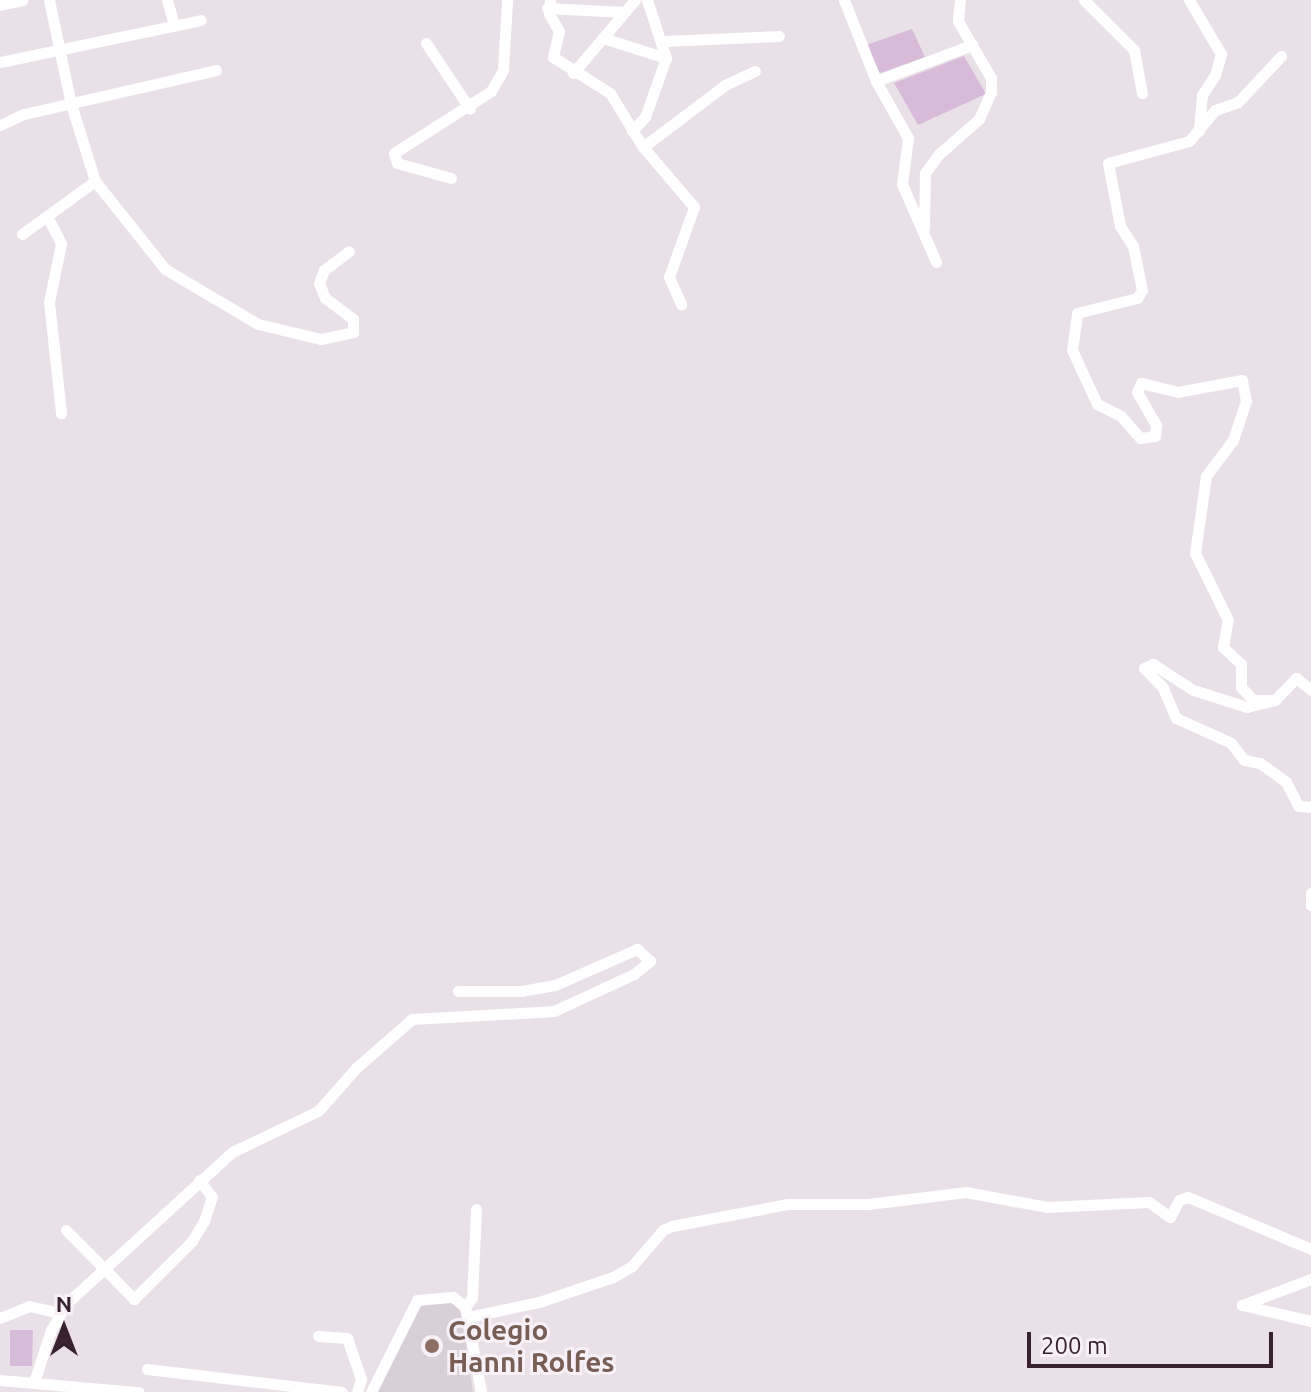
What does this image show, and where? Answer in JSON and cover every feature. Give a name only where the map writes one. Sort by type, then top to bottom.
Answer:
[{"type":"street","points":[[0,5],[22,0]]},
{"type":"street","points":[[49,0],[71,104],[95,181],[165,269],[279,333],[321,339],[353,332],[353,319],[325,298],[319,283],[324,270],[349,251]]},
{"type":"street","points":[[167,0],[174,24]]},
{"type":"street","points":[[451,178],[397,163],[394,153],[470,109],[491,91],[503,70],[507,0]]},
{"type":"street","points":[[573,73],[635,0]]},
{"type":"street","points":[[632,131],[645,117],[666,58],[664,41],[647,0]]},
{"type":"street","points":[[844,0],[876,81],[908,138],[902,184],[924,228],[936,262]]},
{"type":"street","points":[[924,228],[925,173],[939,154],[979,119],[991,92],[991,78],[958,21],[960,0]]},
{"type":"street","points":[[1084,0],[1134,50],[1142,93]]},
{"type":"street","points":[[1189,0],[1221,54],[1215,75],[1202,95],[1199,131]]},
{"type":"street","points":[[624,12],[548,4],[559,31],[553,57],[573,73],[610,93],[643,147],[694,207],[669,277],[681,304]]},
{"type":"street","points":[[0,62],[201,20]]},
{"type":"street","points":[[664,41],[779,36]]},
{"type":"street","points":[[603,38],[666,58]]},
{"type":"street","points":[[426,43],[470,109]]},
{"type":"street","points":[[876,81],[972,45]]},
{"type":"street","points":[[1275,700],[1253,700],[1241,687],[1241,664],[1223,647],[1228,620],[1195,553],[1206,476],[1233,440],[1246,401],[1242,380],[1178,392],[1141,383],[1137,392],[1156,425],[1155,436],[1140,438],[1121,416],[1097,404],[1073,361],[1077,313],[1137,298],[1142,290],[1133,246],[1120,226],[1108,163],[1158,153],[1199,131],[1215,110],[1238,102],[1281,56]]},
{"type":"street","points":[[0,125],[71,104],[216,70]]},
{"type":"street","points":[[643,147],[725,85],[755,71]]},
{"type":"street","points":[[22,234],[95,181]]},
{"type":"street","points":[[48,218],[61,244],[49,302],[61,413]]},
{"type":"street","points":[[1311,690],[1296,678],[1275,700],[1247,707],[1193,690],[1153,664],[1144,668],[1163,688],[1176,718],[1231,743],[1244,760],[1260,763],[1286,782],[1298,806],[1311,807]]},
{"type":"street","points":[[1311,893],[1311,905]]},
{"type":"street","points":[[34,1382],[60,1313],[103,1271],[199,1180],[253,1138],[318,1111],[356,1068],[412,1019],[554,1011],[634,974],[650,961],[637,949],[555,985],[522,991],[458,991]]},
{"type":"street","points":[[66,1230],[103,1271],[134,1299],[192,1241],[204,1221],[212,1197],[199,1180]]},
{"type":"street","points":[[466,1312],[539,1302],[613,1277],[632,1266],[663,1230],[672,1226],[787,1204],[868,1204],[966,1192],[1047,1207],[1149,1202],[1170,1217],[1179,1200],[1188,1197],[1311,1249]]},
{"type":"street","points":[[466,1312],[472,1298],[476,1209]]},
{"type":"street","points":[[1311,1279],[1242,1305],[1311,1321]]},
{"type":"street","points":[[371,1392],[417,1300],[453,1297],[466,1312],[481,1392]]},
{"type":"street","points":[[0,1318],[29,1306],[60,1313]]},
{"type":"street","points":[[318,1336],[347,1338],[361,1379],[357,1392]]},
{"type":"street","points":[[147,1369],[342,1392]]},
{"type":"street","points":[[0,1380],[138,1392]]},
{"type":"shaded area","points":[[912,29],[925,57],[880,73],[866,45]]},
{"type":"shaded area","points":[[964,56],[986,94],[918,125],[894,83]]},
{"type":"shaded area","name":"Colegio Hanni Rolfes","points":[[417,1301],[459,1301],[473,1392],[375,1392]]},
{"type":"shaded area","points":[[10,1330],[33,1330],[32,1366],[10,1366]]},
{"type":"place","name":"Colegio Hanni Rolfes","points":[[432,1346]]}]
